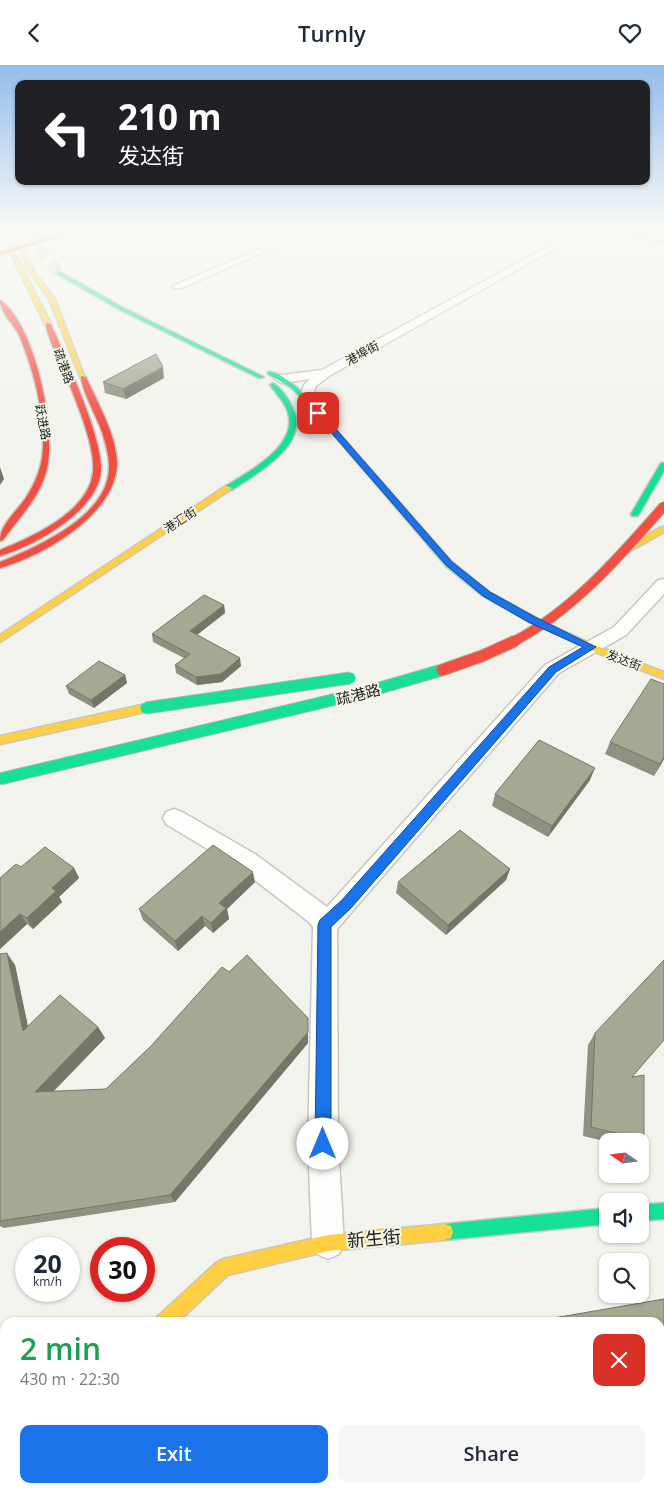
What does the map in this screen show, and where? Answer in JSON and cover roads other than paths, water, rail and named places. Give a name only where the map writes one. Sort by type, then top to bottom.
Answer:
[{"type":"main road","name":"疏港路","points":[[0,553],[27,542],[65,519],[87,495],[94,483],[97,472],[95,448],[36,298]]},
{"type":"main road","name":"疏港路","points":[[0,565],[36,549],[78,523],[103,497],[113,471],[110,446],[51,298]]},
{"type":"main road","points":[[101,298],[271,377]]},
{"type":"main road","points":[[115,298],[271,377],[291,403],[295,416],[312,414]]},
{"type":"main road","name":"跃进路","points":[[0,303],[16,323],[23,337],[48,432],[48,452],[42,474],[0,538]]},
{"type":"main road","name":"发达街","points":[[271,377],[306,399],[312,414],[449,564],[486,594],[532,619],[591,647],[664,676]]},
{"type":"main road","name":"港汇街","points":[[3,643],[262,467],[277,455],[288,442],[294,428],[295,416]]},
{"type":"main road","name":"港汇街","points":[[3,643],[274,470],[299,445]]},
{"type":"main road","points":[[664,465],[631,518],[664,483]]},
{"type":"main road","name":"疏港路","points":[[0,779],[366,692],[421,677],[477,657],[525,635],[571,602],[622,553],[664,506]]},
{"type":"main road","points":[[622,553],[664,529]]},
{"type":"main road","points":[[509,624],[532,609]]},
{"type":"main road","name":"疏港路","points":[[0,740],[146,708],[199,699],[308,686],[364,675]]},
{"type":"main road","points":[[649,1212],[664,1211]]},
{"type":"main road","name":"新生街","points":[[170,1317],[223,1268],[328,1243],[599,1217]]},
{"type":"street","name":"港埠街","points":[[325,373],[461,298]]},
{"type":"street","points":[[271,377],[325,373]]},
{"type":"street","points":[[306,399],[310,385],[325,373]]},
{"type":"street","points":[[325,925],[346,904],[552,669],[620,631],[664,584]]},
{"type":"street","points":[[174,818],[247,861],[318,914],[325,925],[323,1144],[328,1243]]}]
